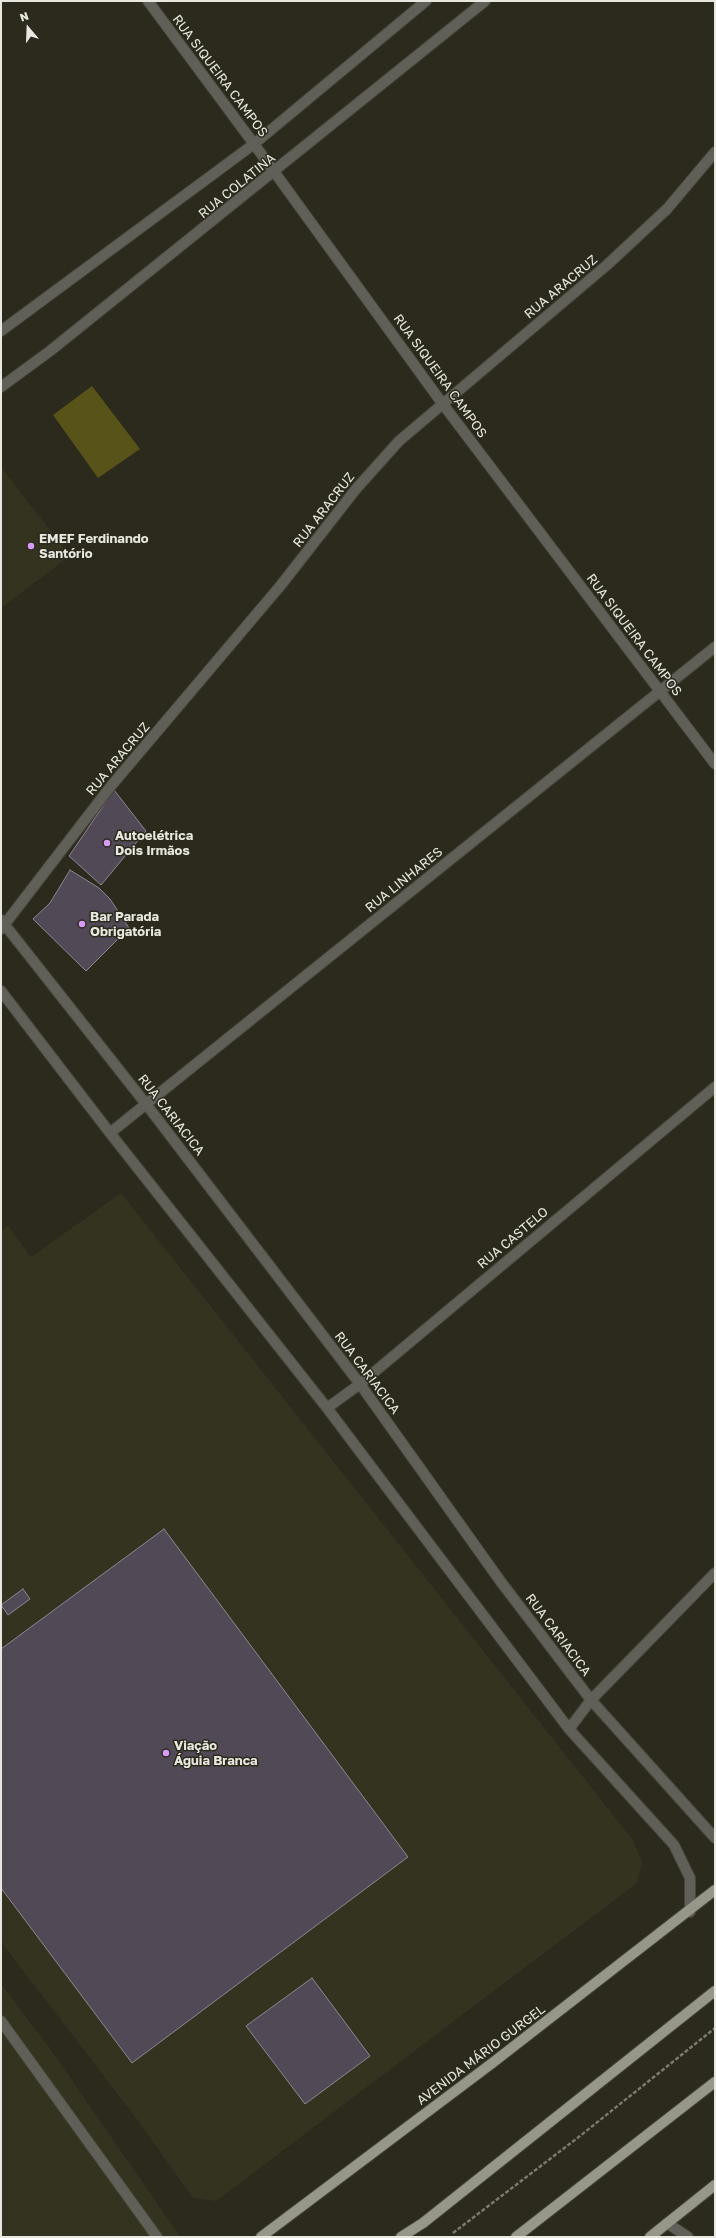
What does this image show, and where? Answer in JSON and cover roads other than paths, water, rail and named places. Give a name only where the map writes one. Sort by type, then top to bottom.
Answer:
[{"type":"main road","name":"AVENIDA MÁRIO GURGEL","points":[[262,2237],[690,1912],[715,1890]]},
{"type":"main road","points":[[402,2237],[422,2223],[715,1992]]},
{"type":"main road","points":[[516,2237],[715,2082]]},
{"type":"main road","points":[[650,2237],[715,2184]]},
{"type":"street","name":"RUA SIQUEIRA CAMPOS","points":[[148,1],[275,172],[442,403],[715,764]]},
{"type":"street","name":"RUA COLATINA","points":[[1,331],[254,144],[426,1]]},
{"type":"street","name":"RUA COLATINA","points":[[1,387],[50,351],[275,172],[485,1]]},
{"type":"street","name":"RUA ARACRUZ","points":[[2,925],[111,786],[281,585],[356,489],[399,441],[442,403],[607,265],[667,209],[715,152]]},
{"type":"street","name":"RUA LINHARES","points":[[110,1133],[715,647]]},
{"type":"street","name":"RUA CARIACICA","points":[[2,925],[146,1104],[360,1384],[502,1582],[591,1700],[715,1838]]},
{"type":"street","points":[[1,991],[110,1133],[327,1408],[569,1729],[674,1845],[690,1878],[690,1912]]},
{"type":"street","name":"RUA CASTELO","points":[[327,1408],[360,1384],[715,1087]]},
{"type":"street","points":[[569,1729],[591,1700],[715,1573]]},
{"type":"street","points":[[1,2021],[157,2237]]},
{"type":"street","points":[[667,2223],[688,2237]]},
{"type":"place","name":"EMEF Ferdinando Santório","points":[[31,546]]},
{"type":"place","name":"Autoelétrica Dois Irmãos","points":[[107,843]]},
{"type":"place","name":"Bar Parada Obrigatória","points":[[82,924]]},
{"type":"place","name":"Viação Águia Branca","points":[[166,1753]]}]
